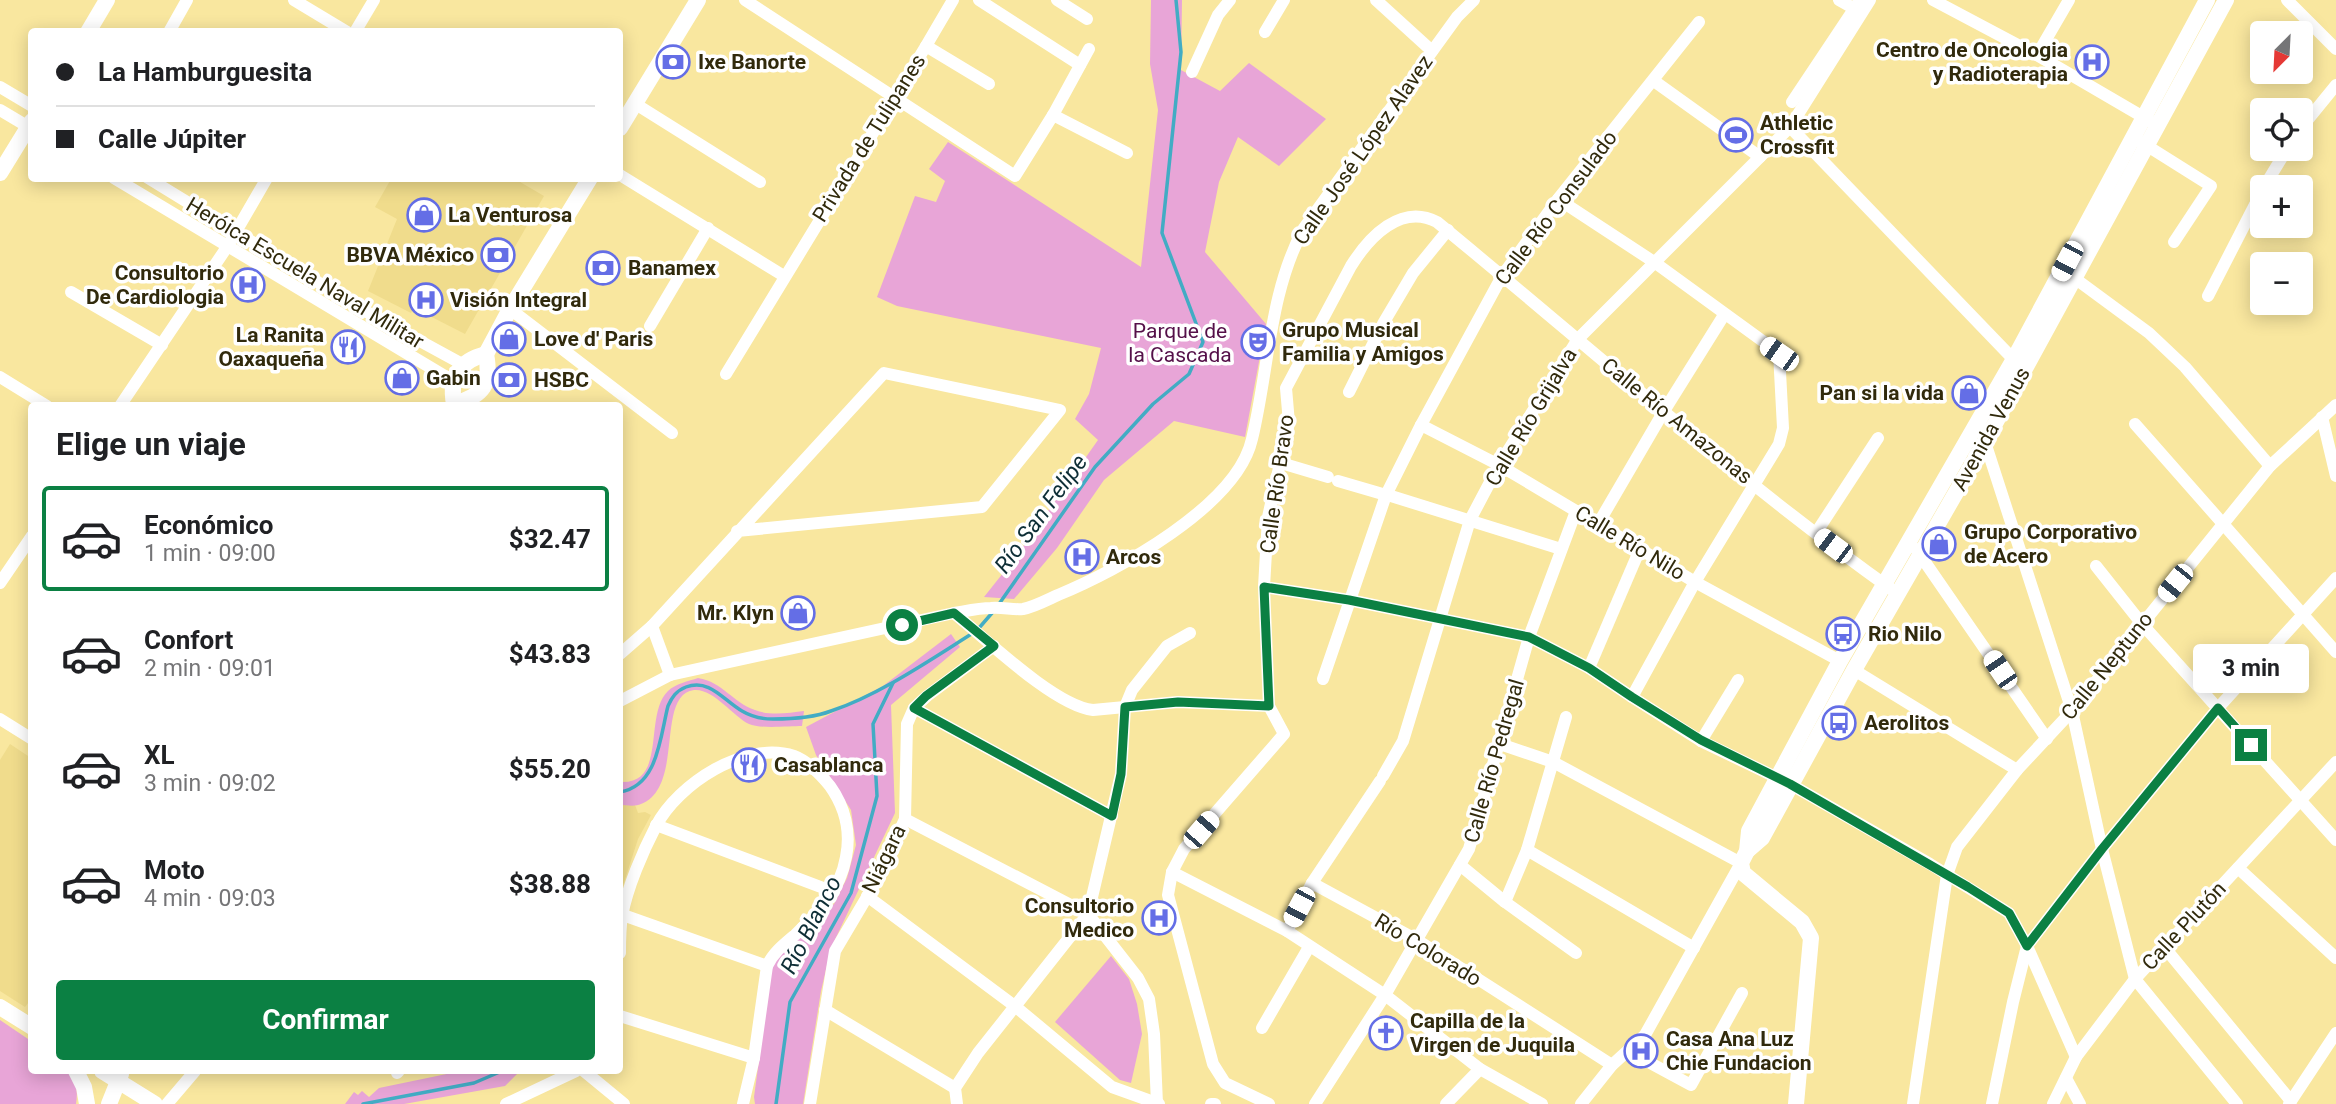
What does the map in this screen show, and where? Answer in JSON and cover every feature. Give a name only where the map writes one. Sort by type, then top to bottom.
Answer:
[{"type":"main road","points":[[90,28],[107,0]]},
{"type":"main road","points":[[623,123],[698,0]]},
{"type":"main road","name":"Avenida Venus","points":[[2151,122],[2207,0]]},
{"type":"main road","name":"Avenida Venus","points":[[1847,666],[1898,594],[1921,555],[1985,442],[2019,365],[2140,142],[2226,0]]},
{"type":"main road","points":[[0,173],[28,128]]},
{"type":"main road","name":"Avenida Venus","points":[[1744,857],[1762,838],[1783,781],[1847,666],[1884,584],[2073,277],[2140,142]]},
{"type":"main road","points":[[463,402],[484,386],[488,373],[486,354],[510,309],[588,182]]},
{"type":"main road","points":[[454,402],[453,381],[471,359],[486,354]]},
{"type":"main road","points":[[1744,857],[1741,868],[1745,876],[1802,922],[1811,938],[1796,1104]]},
{"type":"main road","points":[[0,1007],[28,1024]]},
{"type":"main road","points":[[78,1074],[85,1087],[87,1104]]},
{"type":"main road","points":[[109,1104],[120,1076],[155,1104]]},
{"type":"street","points":[[171,28],[187,0]]},
{"type":"street","points":[[294,0],[340,28]]},
{"type":"street","points":[[357,28],[374,0]]},
{"type":"street","points":[[746,0],[1015,176],[1089,49]]},
{"type":"street","name":"Privada de Tulipanes","points":[[726,374],[953,0]]},
{"type":"street","points":[[979,0],[1080,65]]},
{"type":"street","points":[[1058,0],[1087,19]]},
{"type":"street","points":[[1192,72],[1218,15],[1230,0]]},
{"type":"street","points":[[1265,32],[1284,0]]},
{"type":"street","points":[[1376,0],[1432,51]]},
{"type":"street","name":"Calle José López Alavez","points":[[623,699],[670,675],[954,613],[989,608],[1025,609],[1129,562],[1194,516],[1233,478],[1249,450],[1283,276],[1304,228],[1457,17],[1474,0]]},
{"type":"street","points":[[1793,102],[1857,4],[1839,0]]},
{"type":"street","name":"Calle Río Grijalva","points":[[1287,931],[1312,883],[1382,779],[1403,741],[1470,520],[1499,465],[1578,339],[1790,127],[1870,0]]},
{"type":"street","points":[[1933,0],[2037,55],[2151,122]]},
{"type":"street","points":[[2037,55],[2069,0]]},
{"type":"street","points":[[2287,0],[2336,49]]},
{"type":"street","name":"Calle Río Consulado","points":[[1322,679],[1389,496],[1421,425],[1502,276],[1558,199],[1699,22]]},
{"type":"street","points":[[926,46],[989,84]]},
{"type":"street","points":[[1654,81],[1760,157]]},
{"type":"street","points":[[2313,113],[2336,85]]},
{"type":"street","points":[[0,87],[28,104]]},
{"type":"street","points":[[634,103],[760,182]]},
{"type":"street","points":[[0,110],[28,124]]},
{"type":"street","points":[[1052,115],[1127,153]]},
{"type":"street","points":[[1790,127],[2019,365]]},
{"type":"street","points":[[2140,142],[2211,186],[2174,242]]},
{"type":"street","points":[[623,177],[785,276]]},
{"type":"street","name":"Heróica Escuela Naval Militar","points":[[121,182],[453,381]]},
{"type":"street","name":"Heróica Escuela Naval Militar","points":[[154,182],[370,314],[464,365]]},
{"type":"street","points":[[123,402],[227,247],[265,182]]},
{"type":"street","points":[[1558,199],[1654,262],[1779,354],[1783,428],[1779,444],[1695,582],[1632,697]]},
{"type":"street","points":[[2208,296],[2250,214]]},
{"type":"street","name":"Calle Río Bravo","points":[[1269,706],[1264,587],[1267,528],[1289,423],[1286,388],[1362,250],[1378,233],[1400,219],[1427,216]]},
{"type":"street","name":"Calle Río Amazonas","points":[[1427,216],[1448,230],[1664,411],[1816,533],[1898,594]]},
{"type":"street","points":[[650,326],[708,228]]},
{"type":"street","points":[[1349,392],[1384,322],[1413,274],[1448,230]]},
{"type":"street","points":[[2073,277],[2149,333],[2185,367],[2270,466]]},
{"type":"street","points":[[71,292],[162,345]]},
{"type":"street","points":[[510,309],[672,433]]},
{"type":"street","points":[[1598,524],[1724,315]]},
{"type":"street","points":[[623,651],[652,626],[737,531],[884,373],[1060,410],[982,508],[737,531]]},
{"type":"street","points":[[2,382],[40,402]]},
{"type":"street","name":"Calle Río Bravo","points":[[1262,387],[1286,388]]},
{"type":"street","name":"Calle Neptuno","points":[[1913,1104],[1947,875],[1957,847],[2017,770],[2072,711],[2270,466],[2336,405]]},
{"type":"street","points":[[2322,417],[2336,476]]},
{"type":"street","points":[[2135,424],[2336,652]]},
{"type":"street","name":"Calle Río Nilo","points":[[1421,425],[1499,465],[1695,582],[1847,666],[2017,770]]},
{"type":"street","points":[[1816,533],[1878,438]]},
{"type":"street","points":[[1985,442],[2072,711],[2102,849],[2135,979],[2236,1104]]},
{"type":"street","points":[[1281,463],[1561,549]]},
{"type":"street","name":"Calle Río Pedregal","points":[[1315,1104],[1385,995],[1473,839],[1529,637],[1576,511]]},
{"type":"street","points":[[1909,541],[2047,739]]},
{"type":"street","points":[[0,583],[28,542]]},
{"type":"street","points":[[1589,668],[1640,549]]},
{"type":"street","points":[[2096,566],[2142,624],[2336,840]]},
{"type":"street","points":[[1992,1104],[2027,946],[2102,849],[2218,708],[2336,578]]},
{"type":"street","points":[[1264,587],[1440,617],[1529,637],[1589,668],[1701,740],[1783,781],[2009,913],[2027,946],[2076,1056]]},
{"type":"street","points":[[954,613],[1055,695],[1081,709],[1178,702],[1269,706],[1283,734],[1184,849],[1172,872],[1167,895],[1213,1064],[1225,1083],[1269,1104]]},
{"type":"street","points":[[652,626],[670,675]]},
{"type":"street","points":[[957,1104],[956,1088],[978,1053],[1088,914],[1121,774],[1125,707],[1132,690],[1167,646],[1190,633]]},
{"type":"street","points":[[994,646],[926,696],[914,708],[1112,816]]},
{"type":"street","points":[[1701,740],[1738,680]]},
{"type":"street","name":"Niágara","points":[[810,1104],[835,951],[867,896],[905,820],[907,724],[914,708]]},
{"type":"street","points":[[1505,902],[1527,850],[1566,717]]},
{"type":"street","points":[[0,719],[28,736]]},
{"type":"street","points":[[1500,744],[1553,762],[1744,857],[1645,1035],[1612,1065],[1581,1104]]},
{"type":"street","points":[[623,912],[656,825],[682,793],[733,760],[766,752],[795,756],[820,773],[837,796],[848,823],[846,856],[834,892],[816,915],[772,955],[767,966],[754,1058],[743,1104]]},
{"type":"street","name":"Calle Plutón","points":[[2053,1104],[2076,1056],[2135,979],[2336,762]]},
{"type":"street","points":[[867,896],[1016,1007],[1112,1087],[1158,1104],[1149,999],[1138,978],[1088,914],[905,820]]},
{"type":"street","points":[[656,825],[834,892]]},
{"type":"street","points":[[1527,850],[1694,948]]},
{"type":"street","points":[[1460,865],[1505,902],[1576,953]]},
{"type":"street","points":[[2238,868],[2336,958]]},
{"type":"street","points":[[1172,872],[1287,931],[1385,995],[1480,1069],[1542,1104]]},
{"type":"street","name":"Río Colorado","points":[[1312,883],[1417,940],[1612,1065]]},
{"type":"street","points":[[623,915],[767,966]]},
{"type":"street","points":[[1262,1028],[1309,947]]},
{"type":"street","points":[[2165,948],[2290,1102],[2336,1033]]},
{"type":"street","points":[[1628,1051],[1690,1085],[1742,993]]},
{"type":"street","points":[[825,1010],[956,1088]]},
{"type":"street","points":[[623,1017],[754,1058]]},
{"type":"street","points":[[2324,1050],[2336,1058]]},
{"type":"street","points":[[1446,1104],[1480,1069]]},
{"type":"street","points":[[167,1104],[192,1074]]},
{"type":"street","points":[[513,1103],[570,1074]]},
{"type":"street","points":[[588,1074],[624,1104]]},
{"type":"street","points":[[2066,1078],[2080,1104]]},
{"type":"shaded area","points":[[389,182],[520,182],[544,196],[465,334],[414,308],[411,313],[368,291],[397,219],[375,207]]},
{"type":"shaded area","points":[[10,744],[28,756],[28,1003],[25,1007],[0,991],[0,760]]},
{"type":"shaded area","points":[[623,805],[635,805],[638,813],[651,815],[638,839],[623,886]]},
{"type":"green space","name":"Parque de la Cascada","points":[[1151,0],[1182,0],[1181,70],[1220,91],[1249,63],[1326,119],[1279,166],[1238,137],[1219,182],[1205,252],[1266,324],[1245,437],[1174,421],[1104,480],[1057,548],[1014,599],[984,597],[1015,558],[1098,440],[1075,419],[1089,394],[1101,348],[897,306],[877,297],[915,196],[936,202],[945,181],[929,169],[948,142],[1141,267],[1158,110],[1150,64]]},
{"type":"green space","points":[[951,634],[960,647],[891,705],[895,813],[831,948],[821,991],[803,1104],[755,1104],[773,957],[834,904],[847,878],[856,845],[851,810],[816,755],[806,727],[883,686]]},
{"type":"green space","points":[[698,678],[707,680],[740,703],[761,712],[780,714],[804,711],[802,726],[754,726],[708,693],[694,690],[682,696],[675,708],[667,762],[662,780],[654,794],[639,805],[623,805],[623,782],[635,780],[644,772],[650,761],[661,702],[668,691]]},
{"type":"green space","points":[[1111,956],[1129,979],[1142,1034],[1131,1083],[1120,1080],[1055,1022]]},
{"type":"green space","points":[[0,1020],[28,1039],[28,1074],[70,1074],[77,1095],[76,1104],[0,1104]]},
{"type":"green space","points":[[447,1074],[517,1074],[505,1086],[404,1104],[345,1104],[354,1092],[358,1095],[362,1091],[369,1097],[379,1088]]},
{"type":"waterway","name":"Río San Felipe","points":[[999,604],[1095,467],[1153,404],[1189,374],[1203,342],[1162,233],[1181,52],[1176,0]]},
{"type":"waterway","name":"Río San Felipe","points":[[979,628],[992,613]]},
{"type":"waterway","name":"Río San Felipe","points":[[623,791],[633,788],[650,770],[668,706],[675,695],[686,687],[695,685],[710,688],[742,711],[757,717],[810,717],[867,696],[973,633]]},
{"type":"waterway","name":"Río Blanco","points":[[776,1104],[790,1002],[851,893],[877,796],[873,724],[893,683]]},
{"type":"waterway","name":"Río San Felipe","points":[[363,1104],[474,1083],[495,1074]]},
{"type":"place","name":"Ixe Banorte","points":[[673,62]]},
{"type":"place","name":"Centro de Oncologia y Radioterapia","points":[[2092,62]]},
{"type":"place","name":"Athletic Crossfit","points":[[1736,135]]},
{"type":"place","name":"La Venturosa","points":[[424,215]]},
{"type":"place","name":"BBVA México","points":[[498,255]]},
{"type":"place","name":"Banamex","points":[[603,268]]},
{"type":"place","name":"Consultorio De Cardiologia","points":[[248,285]]},
{"type":"place","name":"Visión Integral","points":[[426,300]]},
{"type":"place","name":"Love d' Paris","points":[[509,339]]},
{"type":"place","name":"Grupo Musical Familia y Amigos","points":[[1258,342]]},
{"type":"place","name":"La Ranita Oaxaqueña","points":[[348,347]]},
{"type":"place","name":"Gabin","points":[[402,378]]},
{"type":"place","name":"HSBC","points":[[509,380]]},
{"type":"place","name":"Pan si la vida","points":[[1969,393]]},
{"type":"place","name":"Grupo Corporativo de Acero","points":[[1939,544]]},
{"type":"place","name":"Arcos","points":[[1082,557]]},
{"type":"place","name":"Mr. Klyn","points":[[798,613]]},
{"type":"place","name":"Rio Nilo","points":[[1843,634]]},
{"type":"place","name":"Aerolitos","points":[[1839,723]]},
{"type":"place","name":"Casablanca","points":[[749,765]]},
{"type":"place","name":"Consultorio Medico","points":[[1159,918]]},
{"type":"place","name":"Capilla de la Virgen de Juquila","points":[[1386,1033]]},
{"type":"place","name":"Casa Ana Luz Chie Fundacion","points":[[1641,1051]]},
{"type":"route","points":[[902,625],[954,613],[994,646],[926,696],[914,708],[1112,816],[1121,774],[1125,707],[1178,702],[1269,706],[1264,587],[1440,617],[1529,637],[1589,668],[1701,740],[1790,784],[1968,887],[2009,913],[2027,946],[2102,849],[2218,708],[2251,745]]}]
